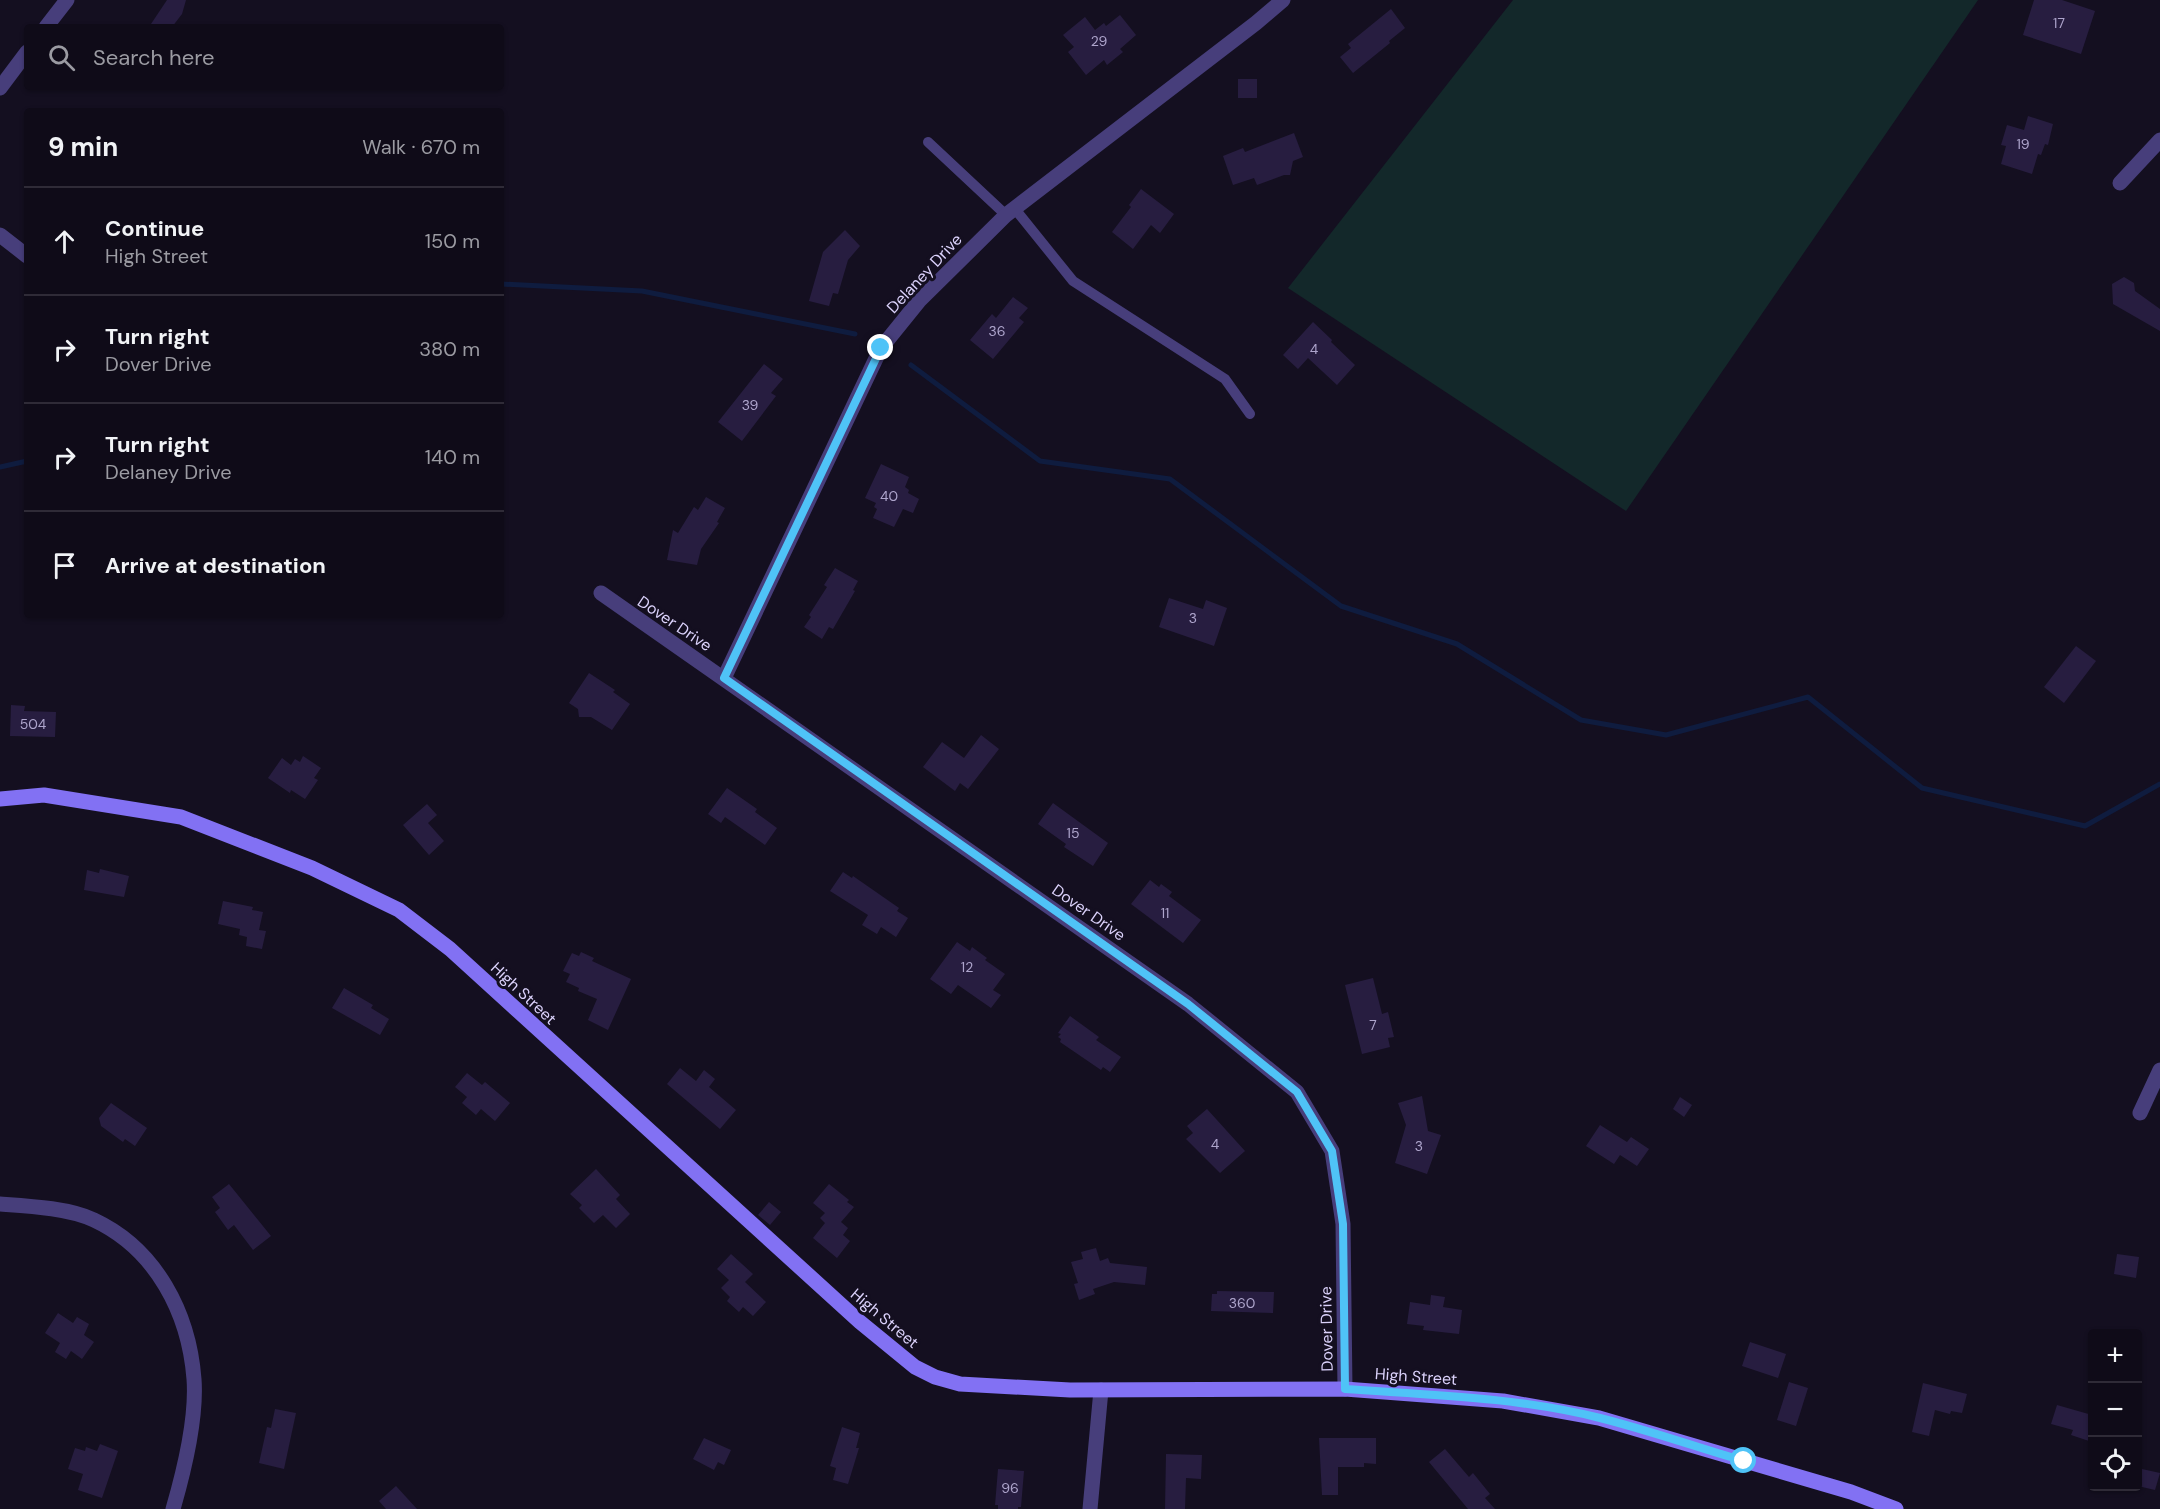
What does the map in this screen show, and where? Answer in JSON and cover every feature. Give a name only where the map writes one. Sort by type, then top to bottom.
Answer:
[{"type":"street","points":[[48,24],[67,0]]},
{"type":"street","name":"Delaney Drive","points":[[724,678],[881,348],[920,301],[1010,212],[1283,0]]},
{"type":"street","points":[[0,88],[24,56]]},
{"type":"street","points":[[2120,183],[2160,140]]},
{"type":"street","points":[[0,235],[24,254]]},
{"type":"street","name":"Dover Drive","points":[[601,593],[1188,1004],[1297,1092],[1332,1151],[1343,1224],[1345,1389]]},
{"type":"street","name":"High Street","points":[[0,799],[44,795],[181,817],[312,868],[399,910],[450,949],[860,1322],[915,1367],[935,1377],[960,1384],[1101,1390],[1345,1389],[1503,1401],[1599,1418],[1851,1492],[1896,1509]]},
{"type":"street","points":[[2140,1113],[2160,1070]]},
{"type":"street","points":[[0,1204],[45,1208],[93,1220],[126,1240],[152,1264],[172,1296],[189,1340],[194,1381],[186,1465],[173,1509]]},
{"type":"street","points":[[1090,1509],[1101,1390]]},
{"type":"lane","points":[[928,142],[1010,212],[1073,282],[1224,379],[1250,414]]},
{"type":"green space","points":[[1513,0],[1978,0],[1626,511],[1288,288]]},
{"type":"building","points":[[167,0],[186,0],[182,14],[174,24],[151,24]]},
{"type":"building","points":[[2034,0],[2062,0],[2095,11],[2081,54],[2023,35]]},
{"type":"building","points":[[1391,9],[1405,28],[1353,73],[1340,57],[1351,48],[1348,44]]},
{"type":"building","points":[[1120,15],[1136,35],[1120,49],[1123,52],[1107,65],[1104,60],[1086,75],[1068,52],[1074,47],[1063,35],[1085,17],[1095,30],[1104,23],[1106,26]]},
{"type":"building","points":[[1238,79],[1257,79],[1257,98],[1238,98]]},
{"type":"building","points":[[2028,116],[2053,124],[2048,145],[2045,144],[2041,155],[2038,154],[2032,174],[2001,164],[2006,146],[2001,145],[2007,125],[2024,130]]},
{"type":"building","points":[[1294,133],[1303,157],[1293,161],[1290,175],[1257,185],[1254,178],[1233,185],[1223,156],[1243,148],[1245,152]]},
{"type":"building","points":[[1141,189],[1174,214],[1160,233],[1151,225],[1133,249],[1112,232]]},
{"type":"building","points":[[845,230],[860,246],[848,260],[838,294],[833,293],[829,306],[809,301],[823,252]]},
{"type":"building","points":[[2124,277],[2134,283],[2135,291],[2160,309],[2160,331],[2113,304],[2112,284]]},
{"type":"building","points":[[1013,297],[1028,308],[1019,318],[1024,322],[993,359],[970,340],[992,314],[996,318]]},
{"type":"building","points":[[1313,322],[1355,365],[1337,385],[1308,358],[1298,369],[1283,355]]},
{"type":"building","points":[[764,364],[783,379],[771,393],[776,396],[742,441],[718,422]]},
{"type":"building","points":[[881,464],[909,477],[905,487],[909,490],[908,493],[919,499],[913,513],[903,509],[894,527],[873,518],[877,509],[874,507],[876,503],[865,498]]},
{"type":"building","points":[[706,497],[725,508],[717,522],[719,523],[701,549],[697,565],[667,560],[673,530],[678,533],[694,507],[698,510]]},
{"type":"building","points":[[835,568],[858,581],[853,590],[855,591],[833,629],[829,627],[822,639],[804,627],[827,587],[824,585]]},
{"type":"building","points":[[1169,598],[1203,609],[1206,600],[1227,608],[1214,646],[1159,627]]},
{"type":"building","points":[[2076,646],[2096,661],[2064,703],[2044,687]]},
{"type":"building","points":[[589,673],[615,690],[613,692],[630,704],[612,730],[591,717],[579,717],[578,709],[569,703]]},
{"type":"building","points":[[11,705],[25,706],[24,711],[56,712],[55,737],[10,736]]},
{"type":"building","points":[[981,735],[999,749],[968,789],[960,783],[955,791],[923,767],[942,742],[964,758]]},
{"type":"building","points":[[303,756],[321,768],[314,778],[318,780],[305,799],[291,790],[290,793],[268,778],[282,758],[291,765],[295,759],[300,762]]},
{"type":"building","points":[[727,788],[757,809],[755,812],[777,828],[765,845],[725,817],[721,823],[708,814]]},
{"type":"building","points":[[1053,803],[1108,843],[1093,866],[1064,847],[1066,844],[1038,824]]},
{"type":"building","points":[[427,804],[437,815],[428,823],[444,841],[429,855],[403,825]]},
{"type":"building","points":[[100,869],[129,876],[124,897],[84,890],[87,870],[99,873]]},
{"type":"building","points":[[843,872],[852,878],[853,876],[899,908],[897,911],[908,918],[896,937],[881,927],[877,934],[862,925],[868,915],[830,891]]},
{"type":"building","points":[[1150,880],[1159,887],[1161,884],[1172,892],[1169,896],[1201,920],[1183,943],[1131,904]]},
{"type":"building","points":[[223,901],[253,907],[252,910],[263,912],[259,930],[266,931],[262,949],[246,946],[247,937],[239,935],[240,929],[218,924]]},
{"type":"building","points":[[957,942],[970,951],[972,947],[987,958],[985,960],[1005,974],[993,990],[1001,995],[991,1008],[958,985],[951,994],[930,979]]},
{"type":"building","points":[[581,952],[594,958],[592,961],[631,979],[608,1030],[588,1020],[597,999],[578,991],[579,988],[566,982],[570,974],[563,971],[572,953],[579,956]]},
{"type":"building","points":[[1373,978],[1382,1014],[1388,1012],[1394,1037],[1388,1038],[1390,1047],[1362,1054],[1345,985]]},
{"type":"building","points":[[344,988],[373,1005],[371,1008],[389,1019],[380,1035],[332,1008]]},
{"type":"building","points":[[1070,1016],[1099,1037],[1096,1040],[1121,1057],[1110,1072],[1103,1067],[1101,1070],[1060,1042],[1061,1039],[1058,1037],[1061,1034],[1058,1033]]},
{"type":"building","points":[[680,1068],[696,1081],[704,1070],[715,1079],[709,1087],[736,1110],[720,1129],[667,1084]]},
{"type":"building","points":[[467,1073],[482,1085],[485,1082],[510,1103],[495,1121],[481,1109],[476,1115],[462,1103],[467,1097],[455,1087]]},
{"type":"building","points":[[1422,1096],[1428,1131],[1441,1135],[1427,1174],[1395,1163],[1406,1125],[1398,1103]]},
{"type":"building","points":[[1680,1097],[1692,1105],[1684,1117],[1673,1109]]},
{"type":"building","points":[[111,1103],[147,1128],[135,1146],[125,1139],[123,1142],[101,1126],[99,1118]]},
{"type":"building","points":[[1207,1109],[1245,1151],[1220,1173],[1186,1139],[1193,1133],[1187,1126]]},
{"type":"building","points":[[1600,1125],[1627,1142],[1631,1137],[1649,1149],[1637,1166],[1620,1155],[1614,1164],[1586,1146]]},
{"type":"building","points":[[596,1169],[620,1195],[616,1199],[630,1214],[616,1228],[603,1215],[594,1223],[579,1208],[582,1205],[570,1194]]},
{"type":"building","points":[[229,1184],[271,1236],[253,1250],[234,1225],[228,1230],[215,1212],[220,1208],[212,1197]]},
{"type":"building","points":[[829,1184],[854,1207],[841,1222],[848,1228],[843,1235],[850,1241],[837,1258],[813,1238],[825,1223],[820,1218],[825,1213],[813,1203]]},
{"type":"building","points":[[769,1202],[781,1212],[770,1225],[758,1215]]},
{"type":"building","points":[[1096,1248],[1100,1261],[1108,1258],[1110,1263],[1147,1267],[1145,1285],[1114,1282],[1093,1289],[1095,1294],[1079,1300],[1074,1284],[1078,1283],[1071,1262],[1083,1259],[1081,1252]]},
{"type":"building","points":[[731,1254],[753,1274],[745,1282],[766,1302],[753,1316],[743,1307],[739,1312],[727,1301],[730,1297],[721,1288],[729,1280],[717,1269]]},
{"type":"building","points":[[2117,1254],[2139,1257],[2136,1278],[2114,1274]]},
{"type":"building","points":[[1217,1291],[1274,1292],[1273,1313],[1211,1311],[1212,1294],[1217,1294]]},
{"type":"building","points":[[1431,1295],[1445,1297],[1443,1307],[1462,1310],[1459,1334],[1423,1330],[1424,1326],[1407,1324],[1410,1302],[1430,1305]]},
{"type":"building","points":[[58,1313],[73,1323],[77,1317],[89,1324],[84,1335],[94,1342],[82,1359],[71,1351],[66,1359],[55,1352],[60,1343],[45,1333]]},
{"type":"building","points":[[1750,1342],[1786,1354],[1778,1378],[1742,1366]]},
{"type":"building","points":[[1789,1382],[1808,1388],[1796,1426],[1777,1420]]},
{"type":"building","points":[[1923,1383],[1967,1394],[1962,1413],[1951,1411],[1950,1414],[1935,1410],[1929,1436],[1912,1432]]},
{"type":"building","points":[[2057,1405],[2088,1414],[2088,1441],[2071,1435],[2073,1430],[2051,1424]]},
{"type":"building","points":[[275,1409],[296,1413],[284,1469],[259,1463],[267,1427],[271,1428]]},
{"type":"building","points":[[842,1427],[860,1433],[856,1448],[859,1448],[848,1484],[833,1480],[836,1468],[830,1466]]},
{"type":"building","points":[[704,1438],[731,1450],[724,1465],[718,1462],[714,1470],[693,1459]]},
{"type":"building","points":[[1319,1438],[1376,1438],[1376,1464],[1364,1463],[1364,1467],[1338,1467],[1338,1495],[1322,1495]]},
{"type":"building","points":[[100,1444],[118,1451],[102,1498],[78,1490],[83,1474],[68,1469],[75,1448],[85,1451],[86,1447],[97,1451]]},
{"type":"building","points":[[1445,1449],[1469,1477],[1473,1473],[1490,1494],[1485,1498],[1495,1509],[1468,1509],[1429,1462]]},
{"type":"building","points":[[1166,1454],[1202,1455],[1201,1479],[1186,1478],[1185,1509],[1165,1509]]},
{"type":"building","points":[[998,1469],[1024,1471],[1021,1507],[1018,1509],[998,1509],[998,1505],[995,1505]]},
{"type":"building","points":[[2142,1469],[2160,1473],[2155,1490],[2142,1487]]},
{"type":"building","points":[[396,1486],[417,1509],[386,1509],[379,1501]]},
{"type":"waterway","points":[[504,284],[642,291],[855,334]]},
{"type":"waterway","points":[[911,365],[1040,461],[1170,479],[1341,606],[1457,644],[1581,720],[1666,735],[1808,697],[1922,788],[2085,826],[2160,784]]},
{"type":"waterway","points":[[0,467],[24,462]]},
{"type":"route","points":[[881,348],[724,678],[1188,1004],[1297,1092],[1332,1151],[1343,1224],[1345,1389],[1503,1401],[1548,1408],[1599,1418],[1744,1461]]}]
